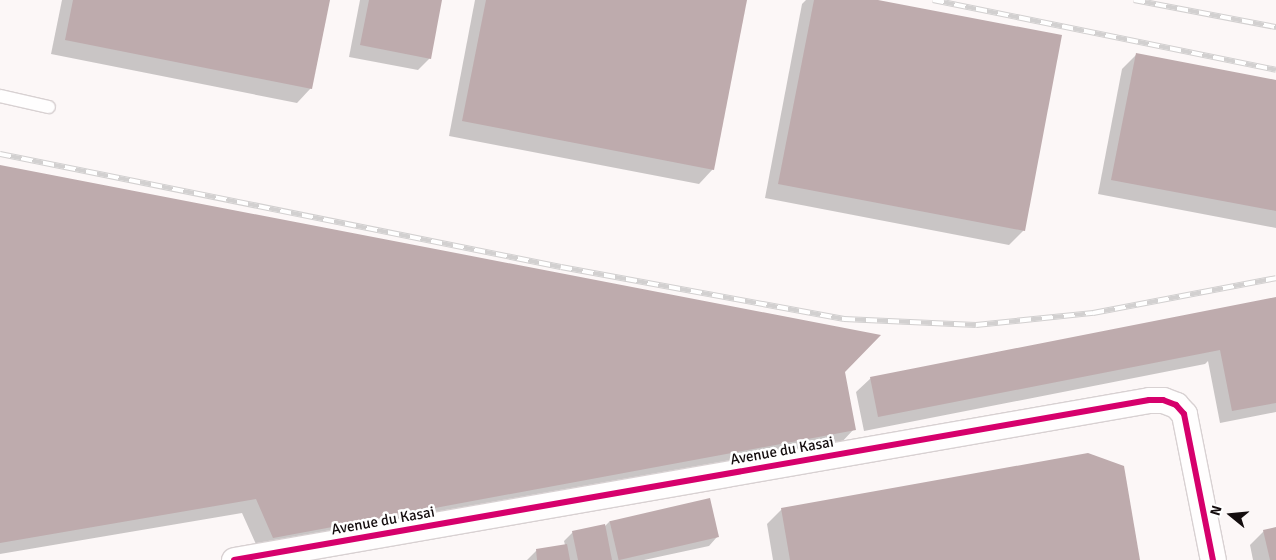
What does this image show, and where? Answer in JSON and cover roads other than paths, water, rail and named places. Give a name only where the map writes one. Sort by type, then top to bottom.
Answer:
[{"type":"street","name":"Avenue du Kasai","points":[[234,560],[1149,400],[1163,400],[1176,406],[1184,414],[1213,560]]},
{"type":"lane","points":[[0,96],[49,107]]},
{"type":"railway","points":[[933,0],[1276,70]]},
{"type":"railway","points":[[1134,0],[1276,27]]},
{"type":"railway","points":[[0,154],[561,267],[844,319],[976,325],[1093,313],[1276,278]]}]
